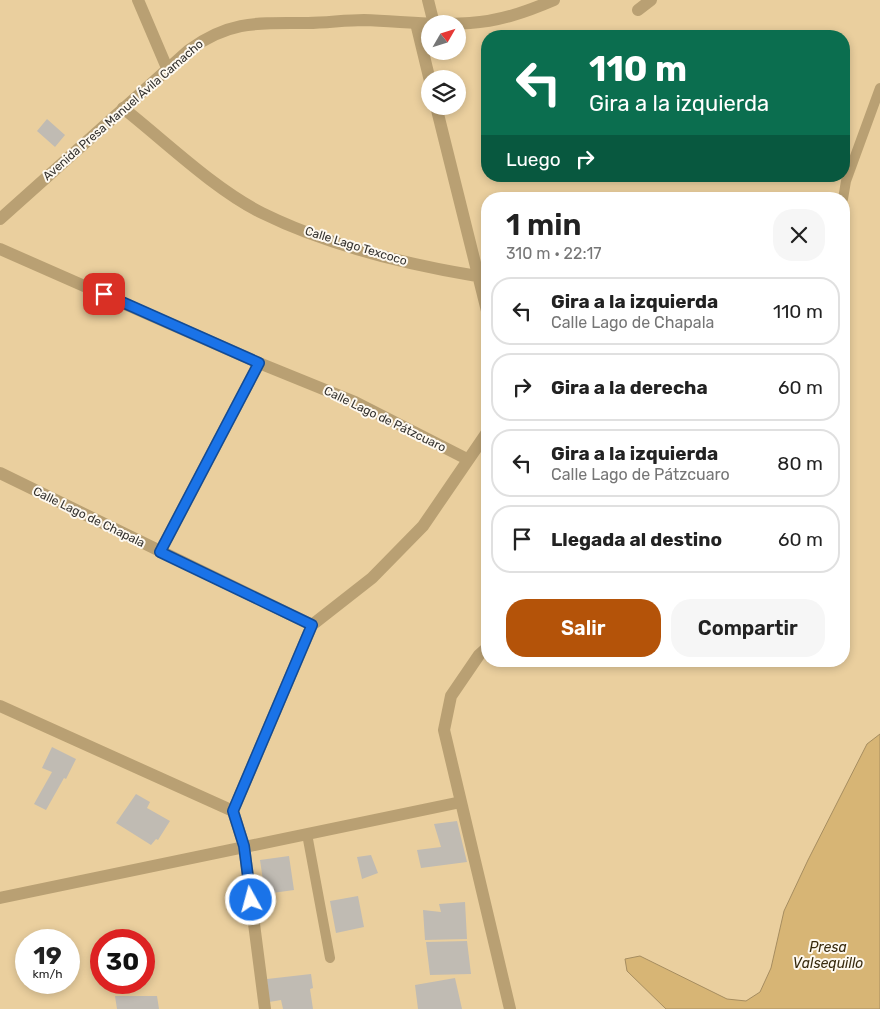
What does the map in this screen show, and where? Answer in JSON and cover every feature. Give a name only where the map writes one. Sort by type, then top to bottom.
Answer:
[{"type":"street","points":[[138,0],[167,68]]},
{"type":"street","points":[[428,0],[432,15]]},
{"type":"street","name":"Avenida Presa Manuel Ávila Camacho","points":[[466,24],[504,18],[554,0]]},
{"type":"street","points":[[638,10],[651,0]]},
{"type":"street","name":"Avenida Presa Manuel Ávila Camacho","points":[[0,219],[167,68],[203,40],[236,26],[254,23],[310,23],[363,20],[421,23]]},
{"type":"street","points":[[416,23],[427,70]]},
{"type":"street","name":"Calle Lago Texcoco","points":[[123,108],[217,184],[261,213],[321,238],[426,267],[477,276]]},
{"type":"street","points":[[438,115],[481,290]]},
{"type":"street","name":"Calle Lago de Pátzcuaro","points":[[0,249],[259,363],[355,402],[467,459]]},
{"type":"street","points":[[160,552],[259,363]]},
{"type":"street","points":[[265,1009],[244,846],[233,811],[312,625],[372,578],[423,526],[481,440]]},
{"type":"street","name":"Calle Lago de Chapala","points":[[0,473],[312,625]]},
{"type":"street","points":[[481,653],[451,696],[444,730],[510,1009]]},
{"type":"street","points":[[0,706],[233,811]]},
{"type":"street","points":[[0,898],[461,802]]},
{"type":"lane","points":[[850,170],[880,88]]},
{"type":"lane","points":[[307,834],[330,958]]},
{"type":"shaded area","points":[[0,0],[880,0],[880,1009],[0,1009]]},
{"type":"water","name":"Presa Valsequillo","points":[[880,734],[880,1009],[666,1009],[627,971],[625,959],[640,956],[727,999],[746,1001],[760,992],[771,968],[784,911],[867,744]]},
{"type":"building","points":[[47,119],[65,135],[55,147],[37,131]]},
{"type":"building","points":[[52,747],[76,759],[66,779],[64,778],[46,810],[34,804],[52,772],[42,768]]},
{"type":"building","points":[[136,794],[150,802],[147,808],[170,821],[158,840],[156,839],[151,845],[116,823]]},
{"type":"building","points":[[457,821],[467,862],[421,868],[417,850],[441,847],[434,824]]},
{"type":"building","points":[[371,855],[378,873],[362,879],[357,857]]},
{"type":"building","points":[[289,856],[294,890],[265,894],[260,860]]},
{"type":"building","points":[[358,896],[364,927],[336,933],[330,901]]},
{"type":"building","points":[[465,902],[467,939],[425,940],[423,910],[441,912],[439,904]]},
{"type":"building","points":[[467,941],[471,974],[430,975],[426,942]]},
{"type":"building","points":[[311,974],[313,988],[310,989],[313,1009],[283,1009],[281,1000],[269,1002],[267,979]]},
{"type":"building","points":[[455,978],[462,1009],[418,1009],[415,985]]},
{"type":"building","points":[[115,996],[157,996],[159,1009],[117,1009]]},
{"type":"route","points":[[104,294],[259,363],[160,552],[312,625],[233,811],[244,846],[251,900]]}]
